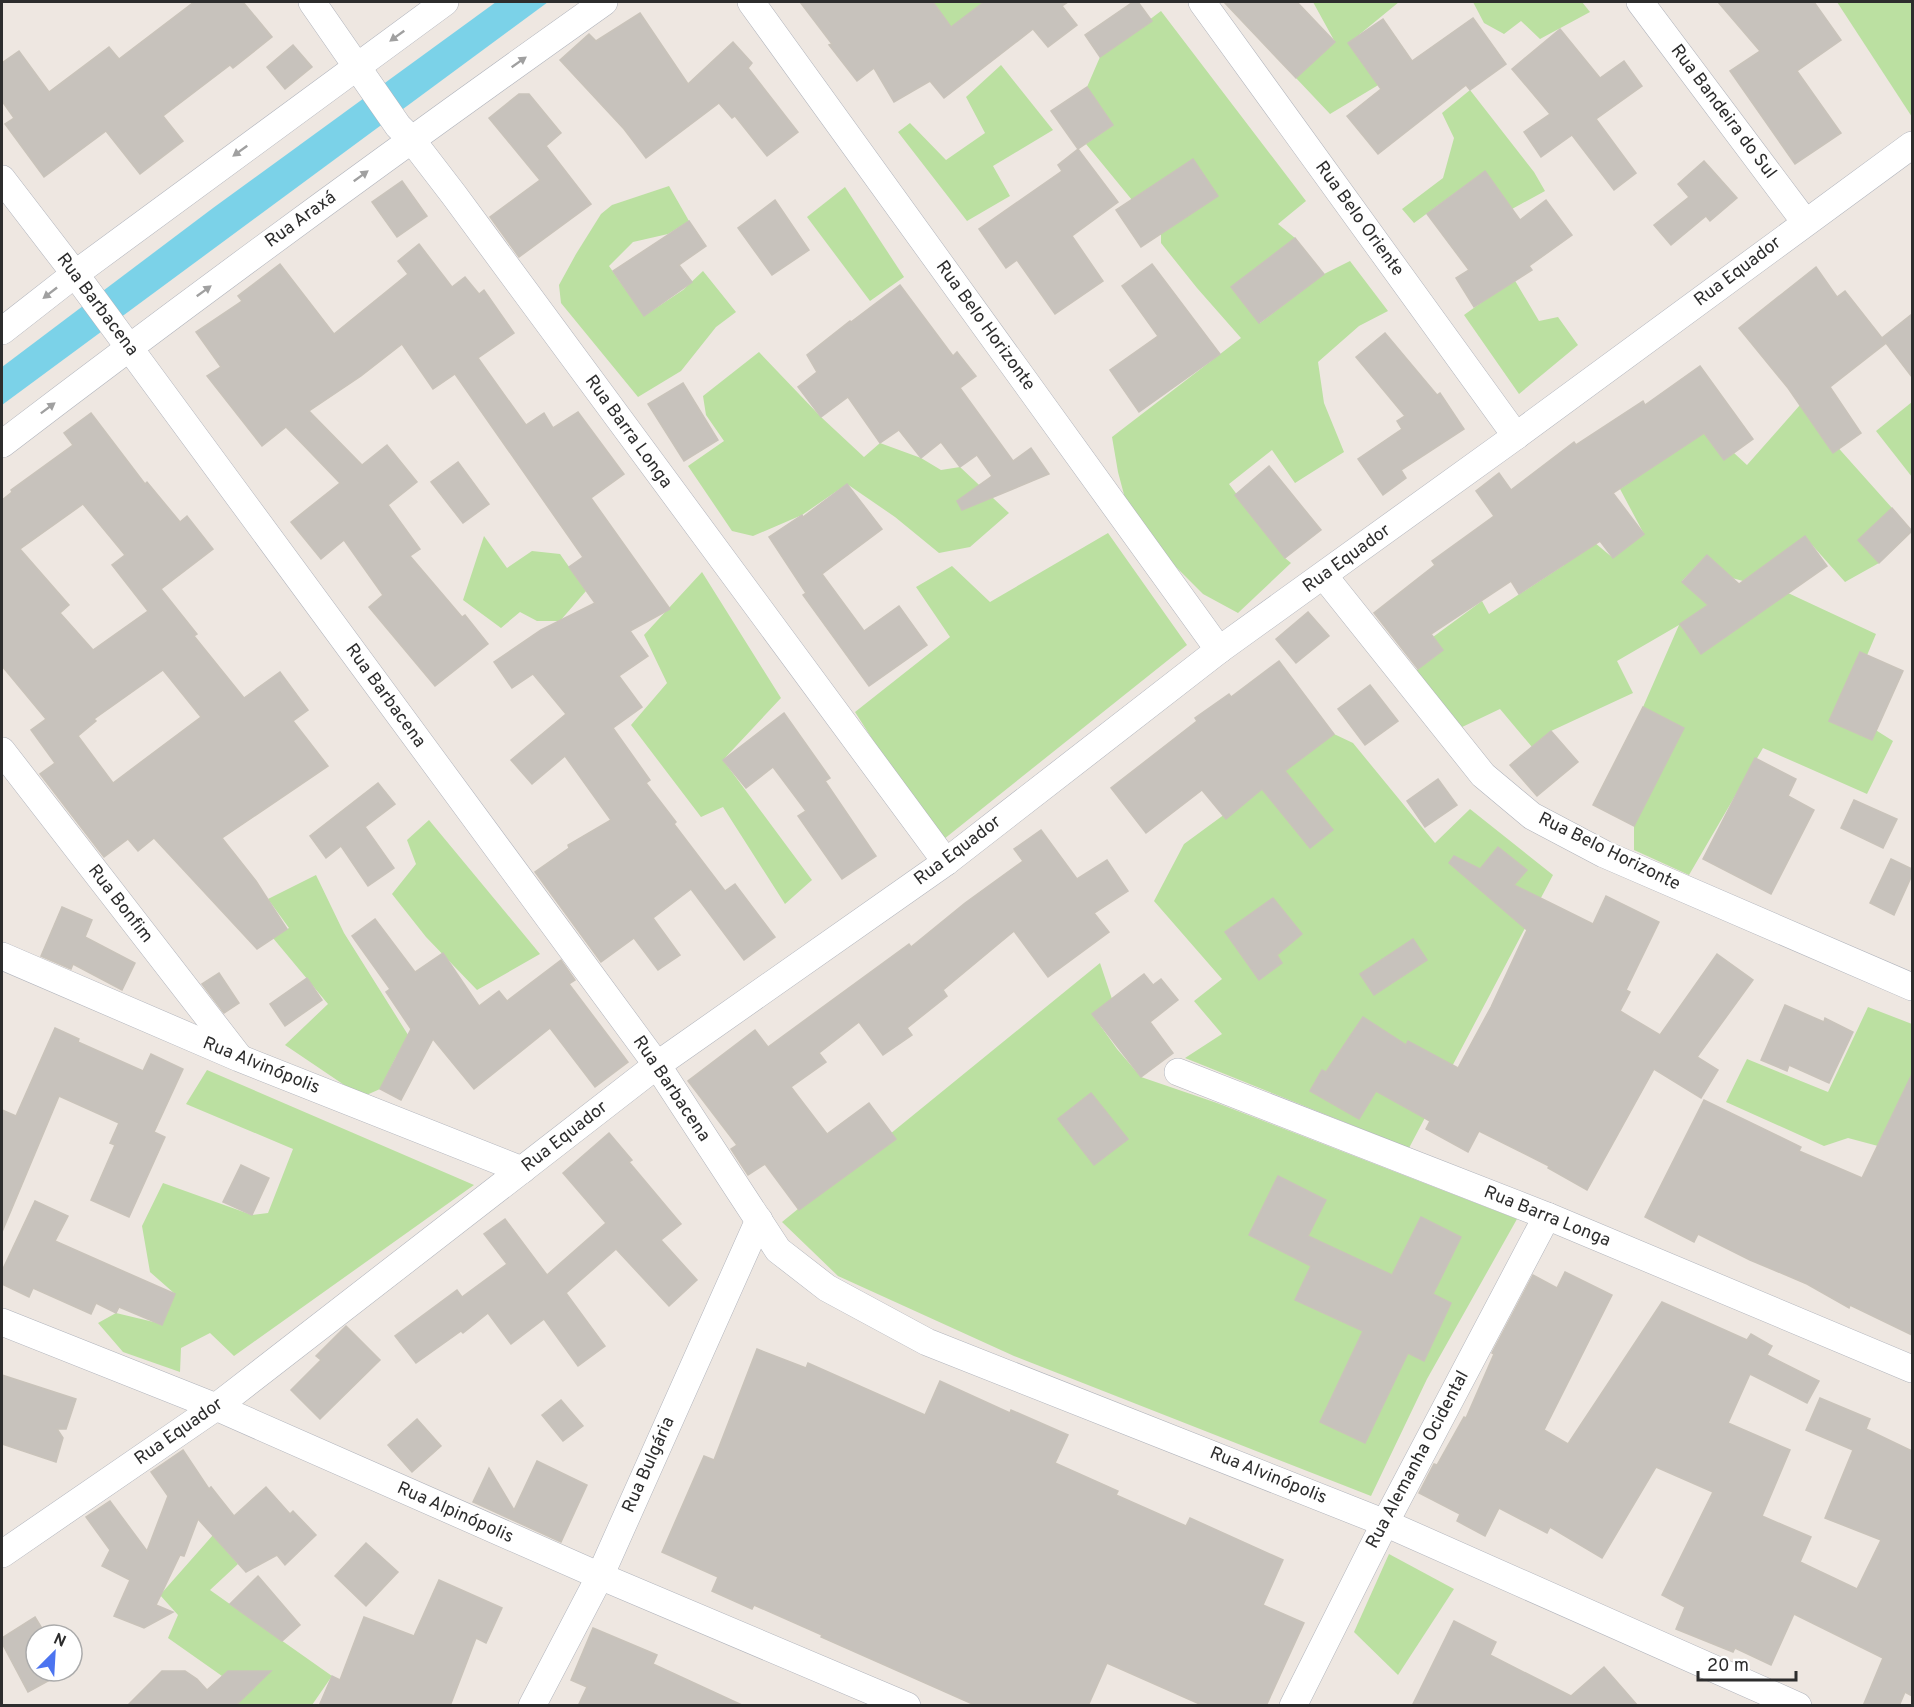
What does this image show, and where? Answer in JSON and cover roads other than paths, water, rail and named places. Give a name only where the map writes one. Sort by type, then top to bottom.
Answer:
[{"type":"street","name":"Rua Barra Longa","points":[[312,2],[404,133],[946,862]]},
{"type":"street","points":[[2,331],[79,280],[361,72],[445,2]]},
{"type":"street","name":"Rua Araxá","points":[[2,444],[124,340],[404,133],[604,2]]},
{"type":"street","name":"Rua Belo Horizonte","points":[[751,2],[1219,650]]},
{"type":"street","name":"Rua Belo Oriente","points":[[1202,2],[1516,436]]},
{"type":"street","name":"Rua Bandeira do Sul","points":[[1640,2],[1805,222]]},
{"type":"street","name":"Rua Equador","points":[[2,1554],[216,1407],[657,1065],[946,862],[1219,650],[1324,576],[1912,145]]},
{"type":"street","name":"Rua Barbacena","points":[[2,179],[124,340],[657,1065],[759,1220]]},
{"type":"street","name":"Rua Belo Horizonte","points":[[1324,576],[1483,775],[1532,816],[1604,854],[1912,987]]},
{"type":"street","name":"Rua Bonfim","points":[[2,751],[239,1058]]},
{"type":"street","name":"Rua Alvinópolis","points":[[2,956],[239,1058],[522,1170]]},
{"type":"street","name":"Rua Barra Longa","points":[[1178,1072],[1547,1216],[1912,1369]]},
{"type":"street","name":"Rua Alemanha Ocidental","points":[[1293,1706],[1385,1523],[1547,1216]]},
{"type":"street","name":"Rua Alvinópolis","points":[[759,1220],[778,1250],[827,1288],[927,1341],[1385,1523],[1798,1706]]},
{"type":"street","name":"Rua Bulgária","points":[[532,1706],[600,1576],[759,1220]]},
{"type":"street","name":"Rua Alpinópolis","points":[[2,1322],[216,1407],[600,1576],[907,1706]]},
{"type":"water","points":[[496,2],[548,2],[2,405],[2,367],[213,208]]}]
